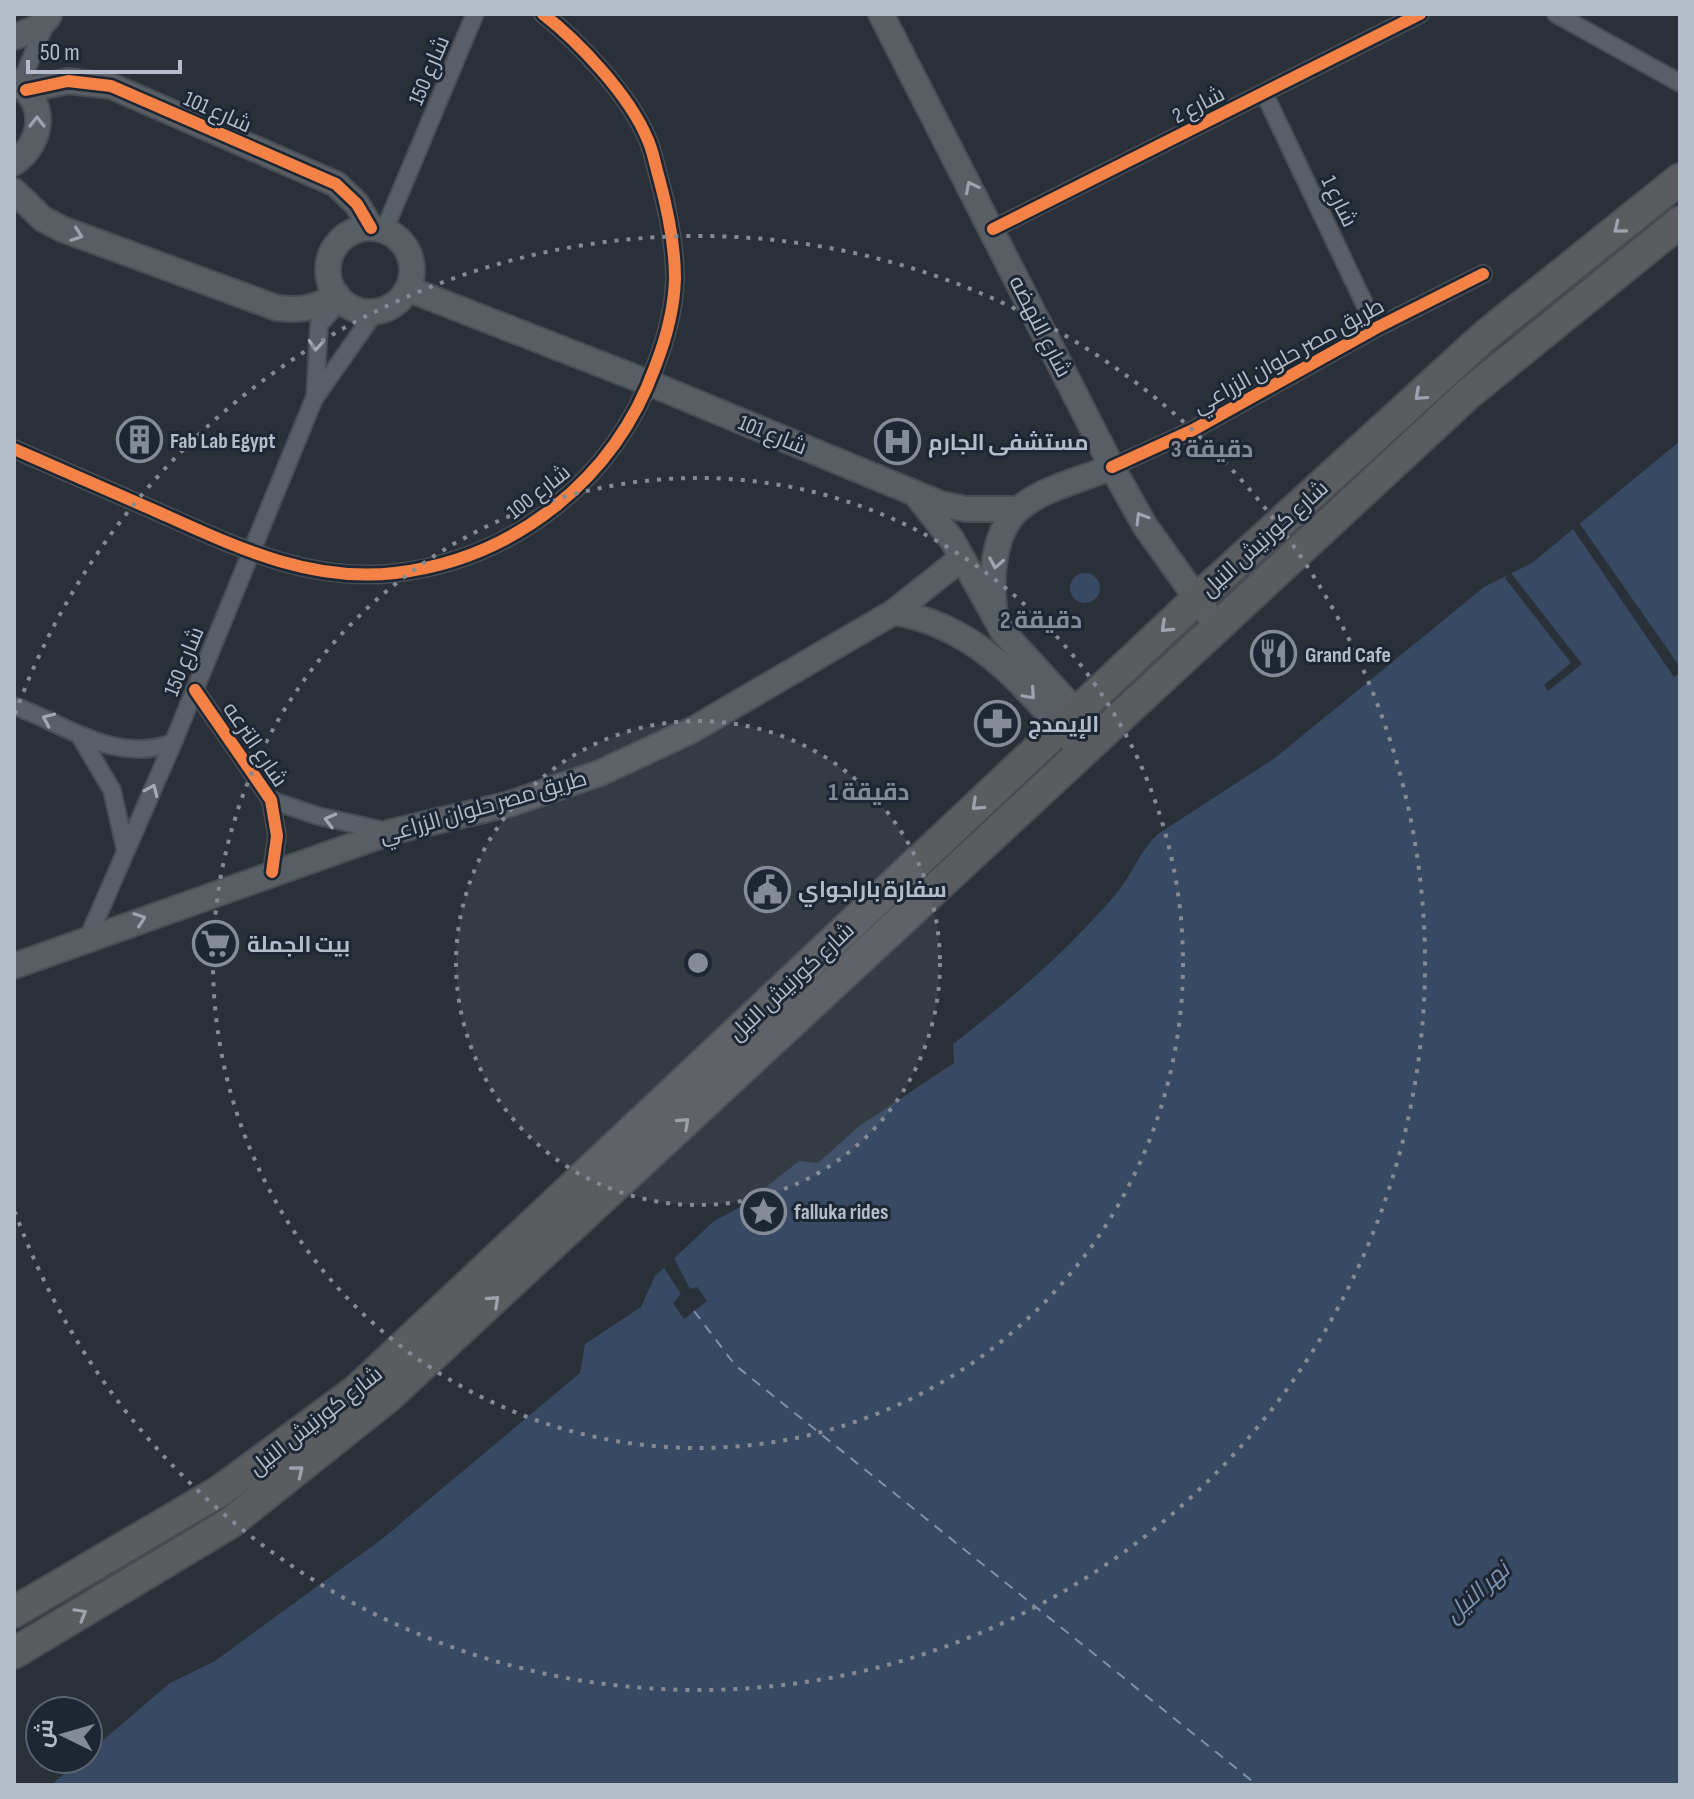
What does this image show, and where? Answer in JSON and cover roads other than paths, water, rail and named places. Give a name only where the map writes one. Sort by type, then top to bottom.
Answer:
[{"type":"highway","name":"شارع كورنيش النيل","points":[[14,1612],[220,1491],[357,1390],[1196,600],[1486,335],[1680,179]]},
{"type":"highway","name":"شارع كورنيش النيل","points":[[14,1653],[230,1523],[388,1397],[1468,394],[1680,222]]},
{"type":"main road","name":"شارع النهضه","points":[[881,14],[1112,467],[1145,526],[1218,628]]},
{"type":"main road","points":[[14,37],[39,27],[49,15]]},
{"type":"main road","name":"شارع 101","points":[[20,85],[68,81],[111,86],[336,184],[378,229]]},
{"type":"main road","points":[[14,163],[26,155],[39,129],[34,101],[20,85]]},
{"type":"main road","points":[[14,191],[43,219],[62,229],[277,308],[309,308],[339,298]]},
{"type":"main road","points":[[378,229],[407,250],[412,269],[408,289],[394,305],[375,312],[357,310],[339,298],[329,274],[333,251],[349,235],[378,229]]},
{"type":"main road","name":"شارع 101","points":[[408,289],[649,383],[914,493],[966,509],[1018,509]]},
{"type":"main road","points":[[997,623],[992,590],[994,568],[1007,526],[1018,509],[1112,467]]},
{"type":"main road","name":"شارع 101","points":[[914,493],[940,524],[962,558],[1014,662]]},
{"type":"main road","name":"طريق مصر حلوان الزراعي","points":[[14,966],[272,872],[391,832],[509,804],[647,753],[894,612],[962,558]]},
{"type":"main road","points":[[894,612],[944,625],[1014,662],[1091,745]]},
{"type":"street","name":"شارع 150","points":[[378,229],[475,14]]},
{"type":"street","name":"شارع 100","points":[[14,449],[251,554],[297,567],[344,573],[392,573],[440,565],[485,550],[527,528],[577,488],[600,465],[628,426],[649,383],[668,332],[675,280],[670,218],[647,137],[604,72],[543,14]]},
{"type":"street","name":"شارع 2","points":[[993,229],[1420,14]]},
{"type":"street","points":[[1556,14],[1680,83]]},
{"type":"street","points":[[20,85],[49,15]]},
{"type":"street","name":"شارع 1","points":[[1264,93],[1376,328]]},
{"type":"street","name":"طريق مصر حلوان الزراعي","points":[[1112,467],[1207,423],[1376,328],[1483,274]]},
{"type":"street","name":"شارع 150","points":[[314,399],[319,324],[339,298]]},
{"type":"street","name":"شارع 150","points":[[88,938],[173,743],[314,399],[375,312]]},
{"type":"street","name":"شارع الترعه","points":[[195,690],[271,800],[277,836],[272,872]]},
{"type":"street","points":[[14,706],[119,750],[139,750],[173,743]]},
{"type":"street","points":[[80,736],[112,790],[125,851]]},
{"type":"street","name":"شارع الترعه","points":[[271,800],[330,820],[391,832]]},
{"type":"water","name":"نهر النيل","points":[[1680,441],[1680,1785],[51,1785],[63,1775],[104,1775],[104,1739],[170,1683],[215,1661],[382,1539],[580,1373],[585,1344],[641,1307],[655,1276],[714,1221],[744,1205],[799,1161],[818,1163],[858,1127],[954,1063],[953,1044],[1018,991],[1078,935],[1116,894],[1158,834],[1275,758],[1484,587],[1532,563]]},
{"type":"water","points":[[1085,573],[1096,577],[1100,588],[1096,599],[1085,603],[1074,599],[1070,588],[1074,577]]},
{"type":"place","name":"Fab Lab Egypt","points":[[139,440]]},
{"type":"place","name":"مستشفى الجارم","points":[[897,442]]},
{"type":"place","name":"Grand Cafe","points":[[1274,654]]},
{"type":"place","name":"الإيمدج","points":[[997,724]]},
{"type":"place","name":"سفارة باراجواي","points":[[767,889]]},
{"type":"place","name":"بيت الجملة","points":[[216,944]]},
{"type":"place","name":"falluka rides","points":[[763,1211]]}]
